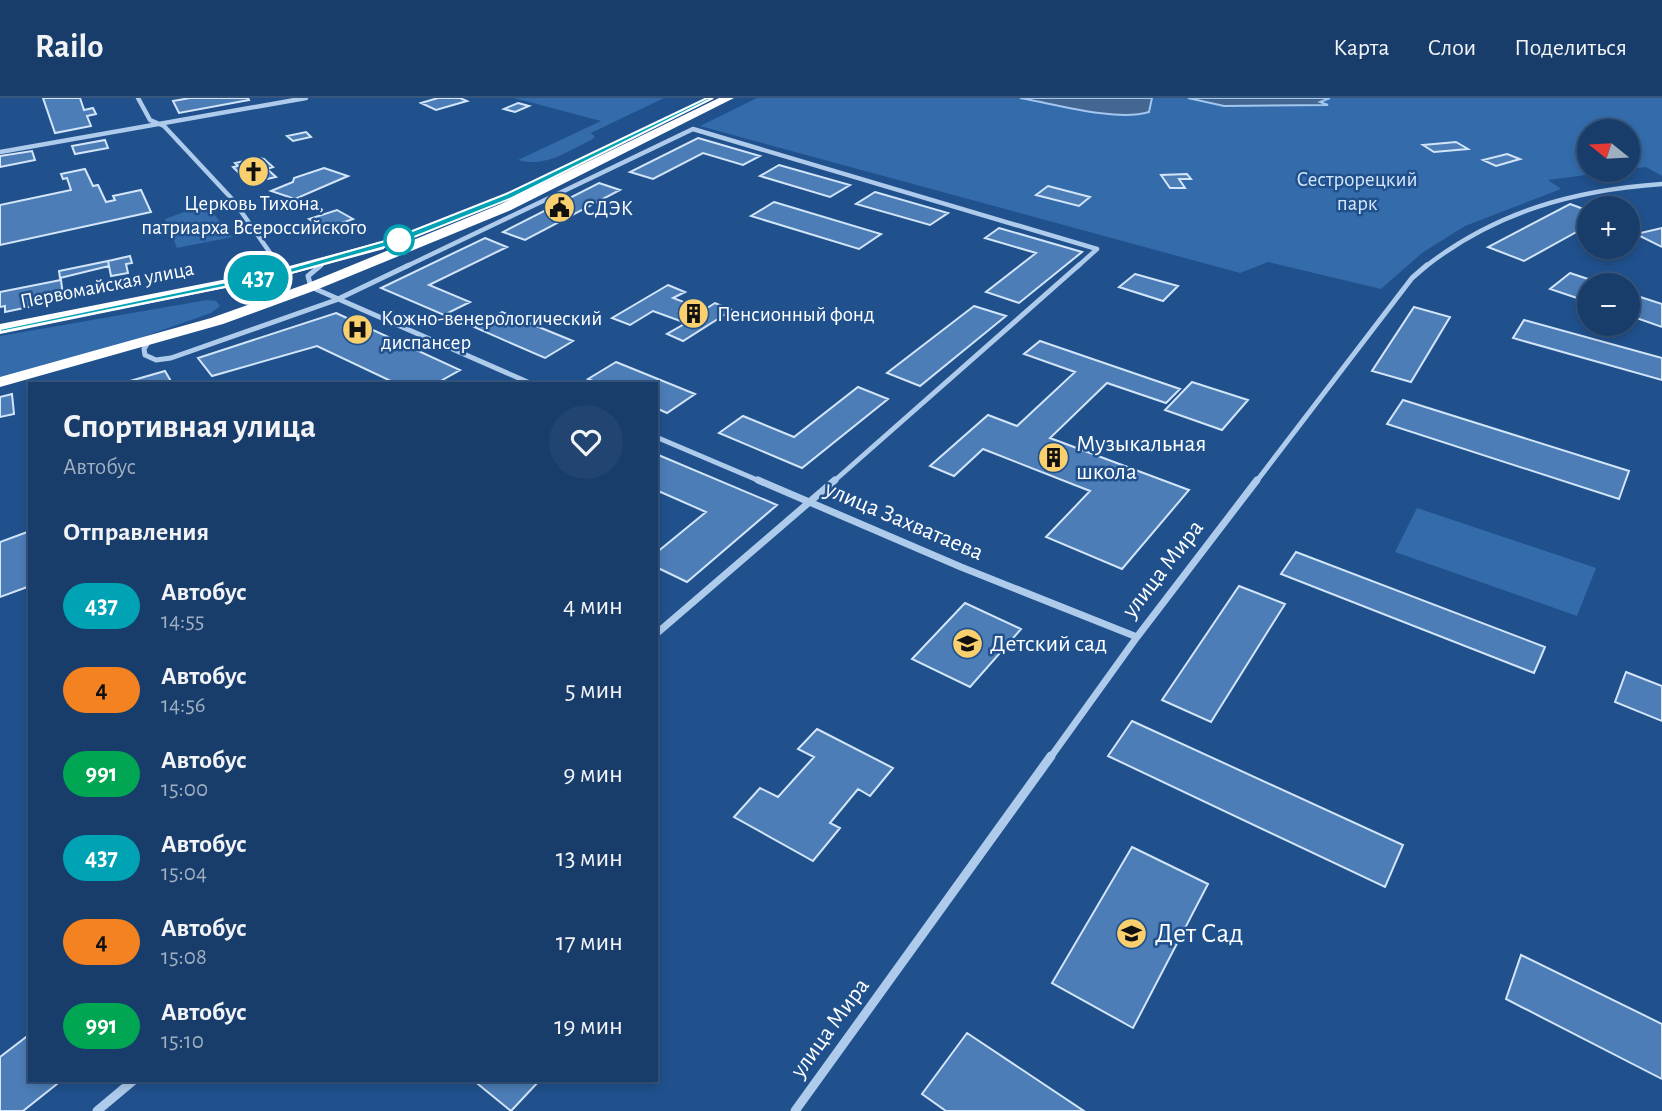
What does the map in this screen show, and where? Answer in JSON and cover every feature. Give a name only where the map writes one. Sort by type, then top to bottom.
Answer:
[{"type":"highway","points":[[0,382],[149,341],[234,315],[311,287],[433,233],[709,98]]},
{"type":"highway","points":[[433,233],[506,207],[728,98]]},
{"type":"highway","name":"Первомайская улица","points":[[0,329],[284,272],[433,233]]},
{"type":"highway","points":[[208,288],[232,290],[249,298],[245,307],[234,315]]},
{"type":"street","points":[[138,98],[154,123],[164,126],[233,200],[284,272]]},
{"type":"street","points":[[0,152],[306,98]]},
{"type":"street","points":[[149,341],[144,349],[145,355],[156,360],[172,358],[336,300],[693,129],[1097,249],[811,502],[658,632]]},
{"type":"street","name":"улица Мира","points":[[795,1111],[1137,637],[1412,278],[1433,259],[1495,224],[1559,198],[1662,184]]},
{"type":"street","points":[[324,262],[308,276],[311,287],[528,382]]},
{"type":"street","name":"улица Захватаева","points":[[658,438],[1137,637]]},
{"type":"street","points":[[97,1111],[132,1082]]},
{"type":"green space","points":[[514,98],[664,98],[591,133],[595,137],[565,153],[547,160],[528,162],[518,160],[601,121]]},
{"type":"green space","name":"Сестрорецкий парк","points":[[757,98],[1020,98],[1109,112],[1149,112],[1152,98],[1192,98],[1224,106],[1324,106],[1319,102],[1330,98],[1662,98],[1662,176],[1646,167],[1640,168],[1640,119],[1577,119],[1577,176],[1548,180],[1561,189],[1465,226],[1422,253],[1381,289],[1268,262],[1240,273],[700,126]]},
{"type":"green space","points":[[206,204],[232,237],[177,248],[165,219]]},
{"type":"green space","points":[[207,300],[216,301],[220,306],[211,313],[120,345],[0,378],[0,336]]},
{"type":"green space","points":[[1417,508],[1596,568],[1577,616],[1395,552]]},
{"type":"shaded area","points":[[1020,98],[1152,98],[1149,112],[1120,115]]},
{"type":"shaded area","points":[[1188,98],[1330,98],[1320,102],[1328,105],[1224,106]]},
{"type":"building","points":[[43,98],[80,98],[84,110],[93,108],[96,114],[87,116],[91,126],[55,133]]},
{"type":"building","points":[[190,98],[249,100],[179,113],[173,101]]},
{"type":"building","points":[[438,98],[460,98],[467,101],[436,110],[421,103]]},
{"type":"building","points":[[518,103],[529,106],[515,112],[504,109]]},
{"type":"building","points":[[306,132],[311,137],[293,141],[287,136]]},
{"type":"building","points":[[698,138],[760,156],[743,165],[703,153],[653,179],[630,172]]},
{"type":"building","points":[[105,140],[108,148],[75,154],[72,146]]},
{"type":"building","points":[[1456,142],[1468,149],[1434,152],[1423,145]]},
{"type":"building","points":[[32,151],[35,160],[0,167],[0,156]]},
{"type":"building","points":[[1507,154],[1520,159],[1496,166],[1483,160]]},
{"type":"building","name":"Церковь Тихона, патриарха Всероссийского","points":[[264,159],[273,167],[267,169],[276,177],[254,182],[251,179],[246,180],[244,178],[249,177],[246,174],[241,175],[233,167],[238,166],[235,163]]},
{"type":"building","points":[[779,165],[850,185],[830,197],[760,176]]},
{"type":"building","points":[[324,168],[348,176],[295,199],[271,191],[293,182],[294,178]]},
{"type":"building","points":[[85,169],[93,186],[98,185],[106,202],[115,200],[113,196],[141,190],[151,212],[0,245],[0,205],[71,190],[67,178],[63,179],[61,174]]},
{"type":"building","points":[[1187,174],[1191,179],[1179,179],[1185,188],[1170,188],[1161,175]]},
{"type":"building","points":[[599,183],[620,190],[525,240],[503,232]]},
{"type":"building","points":[[1048,186],[1090,197],[1079,206],[1036,195]]},
{"type":"building","points":[[875,192],[948,213],[930,225],[856,204]]},
{"type":"building","points":[[774,202],[881,234],[859,249],[751,216]]},
{"type":"building","points":[[1570,204],[1577,207],[1577,232],[1524,261],[1488,247]]},
{"type":"building","points":[[337,210],[353,219],[325,229],[309,219]]},
{"type":"building","points":[[999,228],[1082,252],[1019,303],[986,292],[1036,253],[985,238]]},
{"type":"building","points":[[1662,228],[1662,247],[1640,236],[1640,233]]},
{"type":"building","points":[[485,238],[507,247],[429,285],[470,302],[444,315],[381,288]]},
{"type":"building","points":[[130,256],[132,263],[126,264],[128,273],[111,276],[108,261]]},
{"type":"building","points":[[108,261],[109,266],[60,278],[59,271]]},
{"type":"building","points":[[1570,273],[1577,275],[1577,298],[1550,289]]},
{"type":"building","points":[[1135,274],[1178,286],[1163,301],[1119,287]]},
{"type":"building","points":[[61,280],[63,295],[48,298],[48,303],[5,312],[5,306],[0,307],[0,292]]},
{"type":"building","name":"Пенсионный фонд","points":[[668,285],[685,292],[673,298],[704,310],[715,303],[732,310],[683,341],[667,334],[686,323],[653,311],[630,325],[612,318]]},
{"type":"building","points":[[1640,297],[1662,304],[1662,327],[1640,319]]},
{"type":"building","points":[[974,306],[1006,316],[920,386],[887,373]]},
{"type":"building","points":[[1414,307],[1450,317],[1411,382],[1372,371]]},
{"type":"building","points":[[502,312],[573,341],[545,358],[474,327]]},
{"type":"building","points":[[336,313],[460,370],[439,382],[393,382],[317,346],[212,376],[198,358]]},
{"type":"building","points":[[1524,320],[1662,358],[1662,380],[1513,338]]},
{"type":"building","name":"Музыкальная школа","points":[[1040,341],[1180,389],[1166,403],[1107,383],[1050,438],[1189,490],[1122,569],[1046,537],[1090,491],[983,449],[954,476],[930,466],[988,415],[1017,426],[1075,372],[1024,354]]},
{"type":"building","points":[[616,362],[695,394],[667,413],[658,409],[658,382],[596,382],[588,379]]},
{"type":"building","points":[[165,371],[171,382],[151,382],[130,381]]},
{"type":"building","points":[[1192,382],[1248,400],[1222,430],[1165,410]]},
{"type":"building","points":[[858,387],[888,399],[802,468],[719,433],[743,416],[794,437]]},
{"type":"building","points":[[12,394],[14,414],[0,417],[0,397]]},
{"type":"building","points":[[1403,400],[1629,471],[1619,499],[1387,424]]},
{"type":"building","points":[[658,455],[777,505],[687,582],[658,568],[658,551],[706,512],[658,491]]},
{"type":"building","points":[[28,532],[28,587],[0,597],[0,542]]},
{"type":"building","points":[[1296,552],[1545,647],[1534,673],[1281,574]]},
{"type":"building","points":[[1239,586],[1285,604],[1211,722],[1162,700]]},
{"type":"building","name":"Детский сад","points":[[965,603],[1021,629],[970,687],[912,659]]},
{"type":"building","points":[[1626,672],[1662,686],[1662,721],[1615,702]]},
{"type":"building","points":[[1132,721],[1403,845],[1385,887],[1108,756]]},
{"type":"building","points":[[817,729],[893,768],[870,796],[858,789],[830,823],[840,828],[813,861],[734,817],[760,788],[778,797],[814,757],[798,749]]},
{"type":"building","name":"Дет Сад","points":[[1132,847],[1208,884],[1133,1028],[1052,983]]},
{"type":"building","points":[[1521,955],[1662,1024],[1662,1079],[1506,999]]},
{"type":"building","points":[[967,1033],[1084,1111],[946,1111],[922,1094]]},
{"type":"building","points":[[28,1036],[28,1082],[59,1082],[23,1111],[0,1111],[0,1057]]},
{"type":"building","points":[[475,1082],[538,1082],[511,1111]]},
{"type":"bus line","name":"437","points":[[0,329],[284,272],[396,241],[470,214],[710,98]]},
{"type":"place","name":"Церковь Тихона, патриарха Всероссийского","points":[[254,171]]},
{"type":"place","name":"СДЭК","points":[[560,208]]},
{"type":"place","name":"Пенсионный фонд","points":[[694,314]]},
{"type":"place","name":"Кожно-венерологический диспансер","points":[[358,330]]},
{"type":"place","name":"Музыкальная школа","points":[[1053,458]]},
{"type":"place","name":"Детский сад","points":[[967,644]]},
{"type":"place","name":"Дет Сад","points":[[1132,934]]}]
